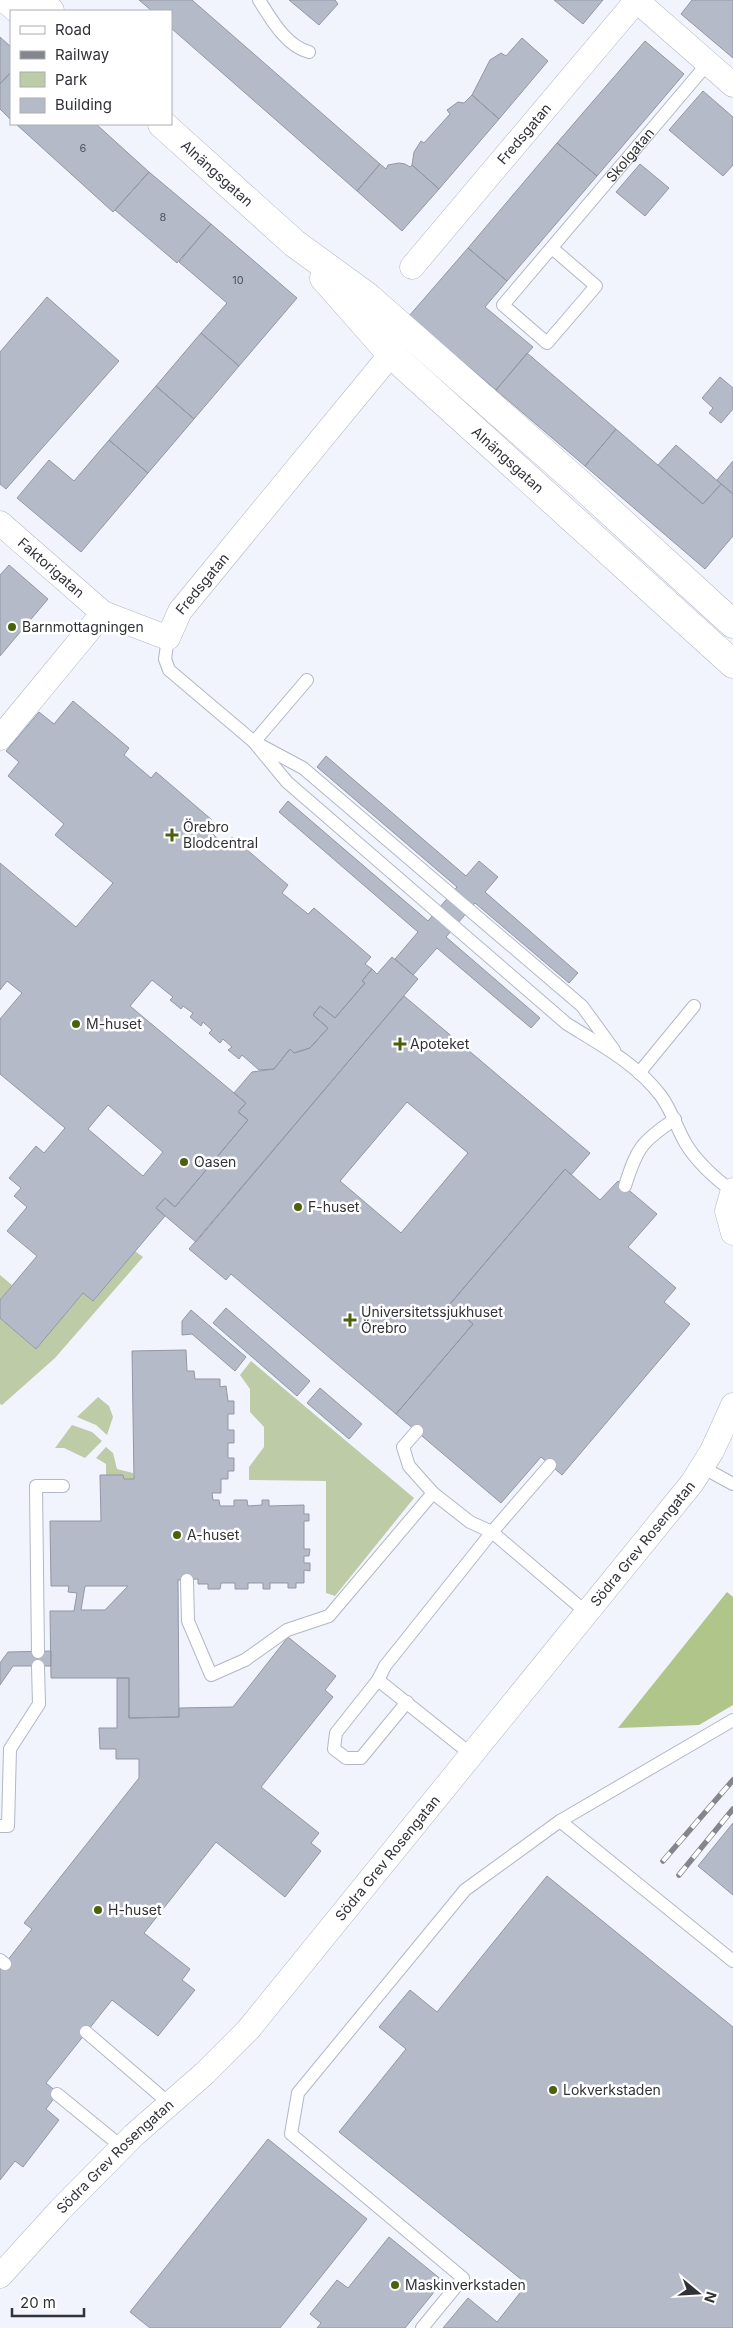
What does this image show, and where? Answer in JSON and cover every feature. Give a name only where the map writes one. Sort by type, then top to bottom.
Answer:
[{"type":"main road","points":[[7,0],[19,10]]},
{"type":"main road","points":[[38,0],[49,10]]},
{"type":"main road","name":"Alnängsgatan","points":[[163,125],[294,243],[733,664]]},
{"type":"main road","name":"Alnängsgatan","points":[[400,344],[572,478],[730,615]]},
{"type":"main road","points":[[704,638],[730,615]]},
{"type":"street","points":[[636,0],[733,85]]},
{"type":"street","name":"Fredsgatan","points":[[412,268],[636,0]]},
{"type":"street","name":"Fredsgatan","points":[[168,638],[180,611],[400,344]]},
{"type":"street","name":"Faktorigatan","points":[[0,523],[103,613]]},
{"type":"street","points":[[0,738],[103,613],[168,638]]},
{"type":"street","points":[[733,1190],[727,1211],[733,1233]]},
{"type":"street","name":"Södra Grev Rosengatan","points":[[0,2276],[60,2210],[122,2147],[248,2030],[692,1483],[724,1428],[733,1406]]},
{"type":"lane","points":[[259,0],[282,34],[300,50],[309,52]]},
{"type":"lane","name":"Skolgatan","points":[[552,248],[596,286],[547,343],[503,305],[708,63]]},
{"type":"lane","points":[[168,638],[165,659],[169,670],[254,742],[288,782],[567,1024],[617,1054],[639,1073],[662,1097],[675,1119],[686,1144],[722,1183],[733,1190]]},
{"type":"lane","points":[[254,742],[307,680]]},
{"type":"lane","points":[[254,742],[303,768],[582,1006],[617,1054]]},
{"type":"lane","points":[[639,1073],[694,1006]]},
{"type":"lane","points":[[624,1186],[634,1155],[652,1134],[675,1119]]},
{"type":"lane","points":[[417,1431],[403,1447],[409,1466],[433,1493],[470,1522],[492,1532],[587,1613]]},
{"type":"lane","points":[[407,1702],[361,1758],[346,1758],[334,1749],[336,1733],[378,1680],[386,1666],[492,1532],[550,1465]]},
{"type":"lane","points":[[702,1467],[733,1484]]},
{"type":"lane","points":[[38,1652],[36,1486],[63,1486]]},
{"type":"lane","points":[[188,1580],[188,1621],[211,1675],[245,1660],[287,1630],[329,1616],[433,1493]]},
{"type":"lane","points":[[0,1826],[8,1826],[10,1749],[39,1704],[38,1666]]},
{"type":"lane","points":[[378,1680],[472,1755]]},
{"type":"lane","points":[[422,2328],[463,2278],[291,2134],[298,2093],[465,1890],[560,1821],[733,1720]]},
{"type":"lane","points":[[560,1821],[733,1961]]},
{"type":"lane","points":[[86,2032],[170,2104]]},
{"type":"lane","points":[[57,2094],[122,2147]]},
{"type":"green space","points":[[135,1251],[143,1257],[55,1358],[2,1405],[0,1404],[0,1318],[36,1349],[83,1293],[93,1301]]},
{"type":"green space","points":[[0,1275],[12,1285],[0,1300]]},
{"type":"green space","points":[[251,1361],[414,1498],[335,1596],[326,1593],[326,1481],[249,1480],[249,1467],[264,1447],[264,1427],[250,1412],[250,1389],[240,1375]]},
{"type":"green space","points":[[98,1397],[109,1406],[113,1417],[107,1435],[96,1425],[77,1417]]},
{"type":"green space","points":[[72,1425],[92,1432],[102,1441],[85,1458],[64,1448],[55,1448]]},
{"type":"green space","points":[[106,1447],[113,1453],[117,1469],[133,1473],[134,1479],[124,1479],[123,1475],[106,1475],[106,1464],[96,1458]]},
{"type":"green space","points":[[727,1592],[733,1597],[733,1705],[699,1725],[618,1728]]},
{"type":"building","points":[[139,0],[192,0],[380,164],[357,191],[172,29],[172,10],[151,10]]},
{"type":"building","points":[[289,0],[335,0],[338,4],[319,25]]},
{"type":"building","points":[[554,0],[603,0],[583,24]]},
{"type":"building","points":[[692,0],[733,0],[733,58],[681,14]]},
{"type":"building","points":[[0,37],[10,46],[10,73],[0,84]]},
{"type":"building","points":[[522,38],[548,61],[499,119],[472,95],[490,60],[501,53],[506,56]]},
{"type":"building","points":[[645,41],[684,74],[597,176],[557,143]]},
{"type":"building","points":[[10,73],[10,119],[0,109],[0,84]]},
{"type":"building","points":[[703,91],[733,117],[733,165],[723,176],[669,130]]},
{"type":"building","points":[[472,95],[499,119],[439,189],[412,165],[414,152],[421,141],[424,143],[450,114],[447,110],[458,102],[464,103]]},
{"type":"building","points":[[17,125],[97,125],[149,172],[113,212]]},
{"type":"building","points":[[557,143],[597,176],[507,281],[468,248]]},
{"type":"building","points":[[399,163],[410,167],[412,165],[439,189],[402,231],[357,191],[380,164],[386,169],[388,165]]},
{"type":"building","points":[[640,164],[669,188],[645,216],[616,192]]},
{"type":"building","points":[[149,172],[211,224],[177,263],[115,210]]},
{"type":"building","points":[[211,224],[297,298],[239,366],[201,333],[227,303],[179,262]]},
{"type":"building","points":[[468,248],[507,281],[485,307],[533,347],[496,390],[409,316]]},
{"type":"building","points":[[47,297],[119,361],[6,489],[0,484],[0,352]]},
{"type":"building","points":[[201,333],[239,366],[194,419],[156,386]]},
{"type":"building","points":[[527,353],[616,429],[585,466],[496,390]]},
{"type":"building","points":[[720,377],[733,388],[733,409],[721,423],[709,413],[713,408],[702,398]]},
{"type":"building","points":[[156,386],[194,419],[148,473],[109,440]]},
{"type":"building","points":[[616,429],[703,504],[721,484],[733,494],[733,536],[705,569],[585,466]]},
{"type":"building","points":[[109,440],[148,473],[81,552],[17,498],[49,460],[74,481]]},
{"type":"building","points":[[676,445],[721,484],[703,504],[658,465]]},
{"type":"building","points":[[733,461],[733,494],[717,480]]},
{"type":"building","name":"Barnmottagningen","points":[[9,565],[48,599],[0,656],[0,575]]},
{"type":"building","name":"M-huset","points":[[73,701],[129,748],[124,755],[151,778],[156,772],[212,820],[205,827],[225,845],[232,837],[288,885],[282,893],[308,914],[314,908],[371,957],[365,964],[372,969],[362,981],[365,983],[335,1018],[320,1006],[313,1015],[328,1028],[310,1048],[294,1053],[290,1049],[274,1069],[259,1070],[242,1055],[239,1059],[228,1050],[232,1047],[223,1039],[220,1043],[209,1033],[212,1030],[203,1022],[201,1026],[190,1017],[193,1013],[183,1006],[181,1009],[170,1000],[173,997],[152,980],[130,1006],[246,1103],[238,1112],[248,1120],[175,1207],[165,1198],[156,1208],[165,1216],[93,1301],[83,1293],[36,1349],[0,1318],[0,1300],[37,1256],[7,1231],[27,1207],[14,1196],[21,1188],[9,1178],[36,1146],[44,1153],[65,1128],[0,1074],[0,1019],[22,993],[7,981],[0,990],[0,863],[76,927],[113,883],[55,835],[64,824],[8,776],[19,762],[6,751],[39,712],[54,724]],"holes":[[[108,1105],[163,1152],[143,1176],[88,1129]]]},
{"type":"building","points":[[326,756],[466,876],[479,861],[498,877],[485,892],[578,973],[569,983],[475,903],[446,937],[540,1018],[531,1028],[437,948],[413,975],[395,959],[418,932],[279,812],[288,801],[428,921],[457,887],[317,767]]},
{"type":"building","points":[[392,957],[418,979],[196,1242],[156,1208],[165,1198],[175,1207],[248,1120],[238,1112],[246,1103],[234,1093],[252,1072],[274,1069],[290,1049],[294,1053],[310,1048],[328,1028],[313,1015],[320,1006],[335,1018],[365,983],[362,981],[372,969],[377,974]]},
{"type":"building","name":"F-huset","points":[[404,996],[590,1153],[571,1175],[565,1169],[450,1304],[473,1324],[396,1414],[231,1274],[226,1280],[189,1249]],"holes":[[[407,1102],[468,1153],[401,1233],[340,1181]]]},
{"type":"building","points":[[565,1169],[600,1200],[618,1181],[657,1214],[628,1247],[676,1288],[664,1302],[690,1324],[562,1475],[541,1457],[501,1503],[396,1414],[473,1324],[450,1304]]},
{"type":"building","points":[[226,1308],[310,1381],[297,1396],[213,1323]]},
{"type":"building","points":[[191,1310],[246,1357],[235,1371],[192,1334],[182,1335],[182,1321]]},
{"type":"building","name":"A-huset","points":[[186,1350],[187,1371],[194,1371],[195,1379],[220,1379],[220,1387],[226,1386],[228,1401],[234,1401],[234,1414],[228,1414],[228,1430],[234,1430],[234,1443],[228,1443],[228,1458],[234,1458],[234,1471],[228,1471],[228,1479],[221,1479],[221,1493],[212,1493],[213,1500],[219,1500],[220,1506],[234,1506],[234,1500],[247,1500],[248,1506],[262,1505],[262,1500],[269,1500],[269,1506],[304,1505],[304,1514],[309,1514],[309,1521],[304,1521],[304,1549],[310,1549],[309,1556],[304,1556],[304,1563],[310,1563],[310,1571],[304,1570],[304,1583],[296,1583],[296,1588],[288,1588],[288,1583],[270,1583],[270,1589],[263,1589],[263,1583],[248,1583],[248,1589],[235,1589],[235,1583],[221,1583],[220,1589],[208,1589],[208,1584],[198,1584],[198,1579],[178,1580],[179,1717],[129,1718],[129,1678],[51,1678],[50,1611],[74,1611],[77,1593],[68,1592],[69,1586],[51,1586],[50,1521],[101,1521],[100,1475],[123,1475],[124,1479],[134,1479],[132,1351]],"holes":[[[85,1586],[128,1586],[105,1610],[81,1610]]]},
{"type":"building","points":[[320,1388],[362,1424],[349,1439],[307,1403]]},
{"type":"building","name":"H-huset","points":[[288,1637],[336,1676],[325,1690],[333,1697],[261,1787],[319,1833],[311,1843],[321,1851],[285,1897],[216,1842],[144,1933],[190,1969],[182,1980],[195,1990],[158,2036],[112,2000],[46,2083],[58,2093],[46,2109],[59,2120],[23,2167],[15,2161],[0,2180],[0,1970],[32,1929],[24,1923],[139,1778],[139,1759],[116,1759],[116,1749],[100,1749],[99,1728],[117,1728],[117,1678],[129,1678],[129,1718],[179,1717],[179,1708],[233,1707]]},
{"type":"building","points":[[51,1651],[51,1666],[13,1666],[0,1685],[0,1663],[8,1652]]},
{"type":"building","points":[[733,1823],[733,1895],[698,1866]]},
{"type":"building","name":"Lokverkstaden","points":[[547,1876],[733,2027],[733,2328],[443,2328],[468,2298],[497,2322],[527,2284],[339,2132],[406,2049],[379,2027],[410,1990],[437,2012]]},
{"type":"building","points":[[268,2139],[367,2219],[280,2328],[150,2328],[130,2312]]},
{"type":"building","name":"Maskinverkstaden","points":[[389,2237],[443,2281],[405,2328],[317,2328],[321,2323],[310,2314],[337,2280],[348,2288]]},
{"type":"railway","points":[[663,1861],[733,1780]]},
{"type":"railway","points":[[679,1875],[733,1809]]},
{"type":"place","name":"Barnmottagningen","points":[[12,627]]},
{"type":"place","name":"Örebro Blodcentral","points":[[172,835]]},
{"type":"place","name":"M-huset","points":[[76,1024]]},
{"type":"place","name":"Apoteket","points":[[400,1044]]},
{"type":"place","name":"Oasen","points":[[184,1162]]},
{"type":"place","name":"F-huset","points":[[298,1207]]},
{"type":"place","name":"Universitetssjukhuset Örebro","points":[[350,1320]]},
{"type":"place","name":"A-huset","points":[[177,1535]]},
{"type":"place","name":"H-huset","points":[[98,1910]]},
{"type":"place","name":"Lokverkstaden","points":[[553,2090]]},
{"type":"place","name":"Maskinverkstaden","points":[[395,2285]]}]
